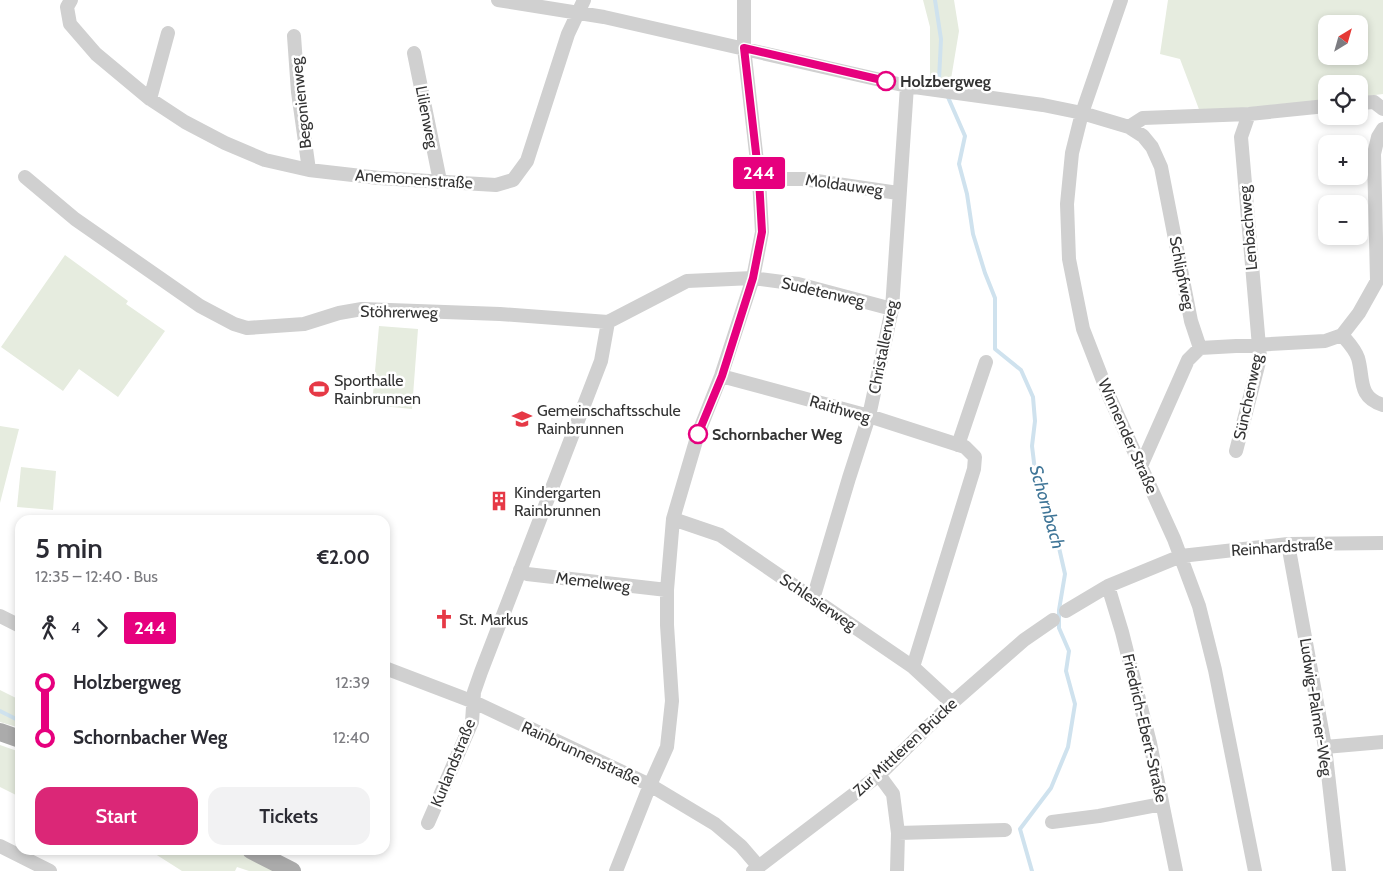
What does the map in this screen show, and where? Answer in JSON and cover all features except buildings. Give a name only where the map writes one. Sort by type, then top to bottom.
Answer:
[{"type":"main road","points":[[0,732],[15,738]]},
{"type":"main road","points":[[261,855],[292,871]]},
{"type":"street","name":"Anemonenstraße","points":[[71,0],[67,7],[70,24],[96,54],[150,99],[185,122],[226,143],[266,160],[309,170],[380,178],[496,185],[513,180],[527,161],[568,34],[582,6]]},
{"type":"street","points":[[498,0],[582,6],[744,48],[907,86],[1082,113]]},
{"type":"street","points":[[616,871],[667,747],[672,701],[667,625],[667,590],[673,519],[698,434],[722,376],[753,278],[762,232],[759,179],[744,48],[744,0]]},
{"type":"street","name":"Winnender Straße","points":[[1121,0],[1082,113],[1072,154],[1067,204],[1069,259],[1083,329],[1109,396],[1181,556],[1199,606],[1215,670],[1255,871]]},
{"type":"street","points":[[150,99],[168,34]]},
{"type":"street","name":"Begonienweg","points":[[294,36],[298,92],[309,170]]},
{"type":"street","name":"Lilienweg","points":[[414,53],[440,181]]},
{"type":"street","name":"Christallerweg","points":[[813,599],[869,416],[892,309],[897,245],[898,193],[907,86]]},
{"type":"street","points":[[1368,102],[1374,102],[1383,108]]},
{"type":"street","points":[[1129,127],[1144,118],[1249,114],[1318,107]]},
{"type":"street","name":"Schlipfweg","points":[[1082,113],[1129,127],[1143,136],[1152,147],[1161,167],[1191,321],[1200,348]]},
{"type":"street","name":"Lenbachweg","points":[[1249,114],[1241,137],[1258,343]]},
{"type":"street","points":[[1383,130],[1378,136],[1374,154],[1380,281],[1342,335],[1351,345],[1358,358],[1362,384],[1369,397],[1383,405]]},
{"type":"street","name":"Stöhrerweg","points":[[24,177],[75,219],[200,306],[234,324],[247,328],[304,324],[339,313],[362,309],[500,314],[608,322]]},
{"type":"street","name":"Moldauweg","points":[[759,179],[803,179],[898,193]]},
{"type":"street","points":[[608,322],[688,281],[753,278]]},
{"type":"street","name":"Sudetenweg","points":[[753,278],[798,284],[892,309]]},
{"type":"street","name":"Kurlandstraße","points":[[428,823],[472,722],[474,692],[480,672],[601,361],[608,322]]},
{"type":"street","name":"Sünchenweg","points":[[1200,348],[1258,343],[1325,341],[1342,335]]},
{"type":"street","name":"Sünchenweg","points":[[1236,451],[1260,358],[1258,343]]},
{"type":"street","points":[[1141,466],[1188,360],[1200,348]]},
{"type":"street","points":[[958,445],[986,362]]},
{"type":"street","name":"Raithweg","points":[[722,376],[869,416],[965,447],[975,457],[974,469],[913,667]]},
{"type":"street","name":"Schlesierweg","points":[[673,519],[720,535],[913,667],[952,703]]},
{"type":"street","name":"Reinhardstraße","points":[[1181,556],[1288,544],[1383,543]]},
{"type":"street","name":"Ludwig-Palmer-Weg","points":[[1288,544],[1325,747],[1339,871]]},
{"type":"street","points":[[1066,611],[1108,586],[1181,556]]},
{"type":"street","name":"Memelweg","points":[[520,570],[527,574],[667,590]]},
{"type":"street","name":"Friedrich-Ebert-Straße","points":[[1108,586],[1150,743],[1176,871]]},
{"type":"street","points":[[0,616],[15,624]]},
{"type":"street","name":"Zur Mittleren Brücke","points":[[756,869],[879,775],[952,703],[1024,640],[1053,620]]},
{"type":"street","name":"Rainbrunnenstraße","points":[[390,670],[474,702],[650,785],[715,824],[741,846],[756,869]]},
{"type":"street","points":[[1325,747],[1383,742]]},
{"type":"street","points":[[879,775],[893,794],[898,833],[897,871]]},
{"type":"street","points":[[1052,822],[1099,816],[1162,804]]},
{"type":"street","points":[[898,833],[1005,830]]},
{"type":"street","points":[[0,846],[15,854]]},
{"type":"street","points":[[18,855],[50,871]]},
{"type":"shaded area","points":[[923,0],[954,0],[959,31],[950,85],[930,82],[930,27]]},
{"type":"shaded area","points":[[1168,0],[1383,0],[1383,94],[1368,96],[1368,75],[1318,75],[1318,101],[1200,112],[1180,59],[1160,54]]},
{"type":"shaded area","points":[[65,255],[128,301],[126,304],[165,331],[118,397],[79,369],[63,391],[1,347]]},
{"type":"shaded area","points":[[379,326],[418,329],[412,409],[372,405]]},
{"type":"shaded area","points":[[0,426],[19,429],[0,503]]},
{"type":"shaded area","points":[[21,467],[56,471],[53,510],[17,507]]},
{"type":"shaded area","points":[[0,690],[15,698],[15,726],[0,722]]},
{"type":"shaded area","points":[[0,745],[15,750],[15,794],[0,787]]},
{"type":"shaded area","points":[[157,855],[244,855],[274,871],[249,871],[237,867],[235,871],[182,871]]},
{"type":"waterway","name":"Schornbach","points":[[935,0],[941,39],[939,80],[942,86]]},
{"type":"waterway","name":"Schornbach","points":[[947,95],[965,136],[959,164],[967,194],[973,234],[995,298],[995,349],[1021,370],[1033,397],[1035,421],[1032,446],[1036,479],[1057,539],[1065,574],[1059,610],[1059,628],[1069,651],[1066,671],[1075,704],[1068,747],[1051,788],[1020,829],[1032,871]]},
{"type":"waterway","points":[[0,711],[15,718]]},
{"type":"bus line","name":"244","points":[[698,434],[722,376],[753,278],[762,232],[759,179],[744,48],[886,81]]},
{"type":"place","name":"Holzbergweg","points":[[886,81]]},
{"type":"place","name":"Sporthalle Rainbrunnen","points":[[319,389]]},
{"type":"place","name":"Gemeinschaftsschule Rainbrunnen","points":[[522,419]]},
{"type":"place","name":"Schornbacher Weg","points":[[698,434]]},
{"type":"place","name":"Kindergarten Rainbrunnen","points":[[499,501]]},
{"type":"place","name":"St. Markus","points":[[444,619]]}]
